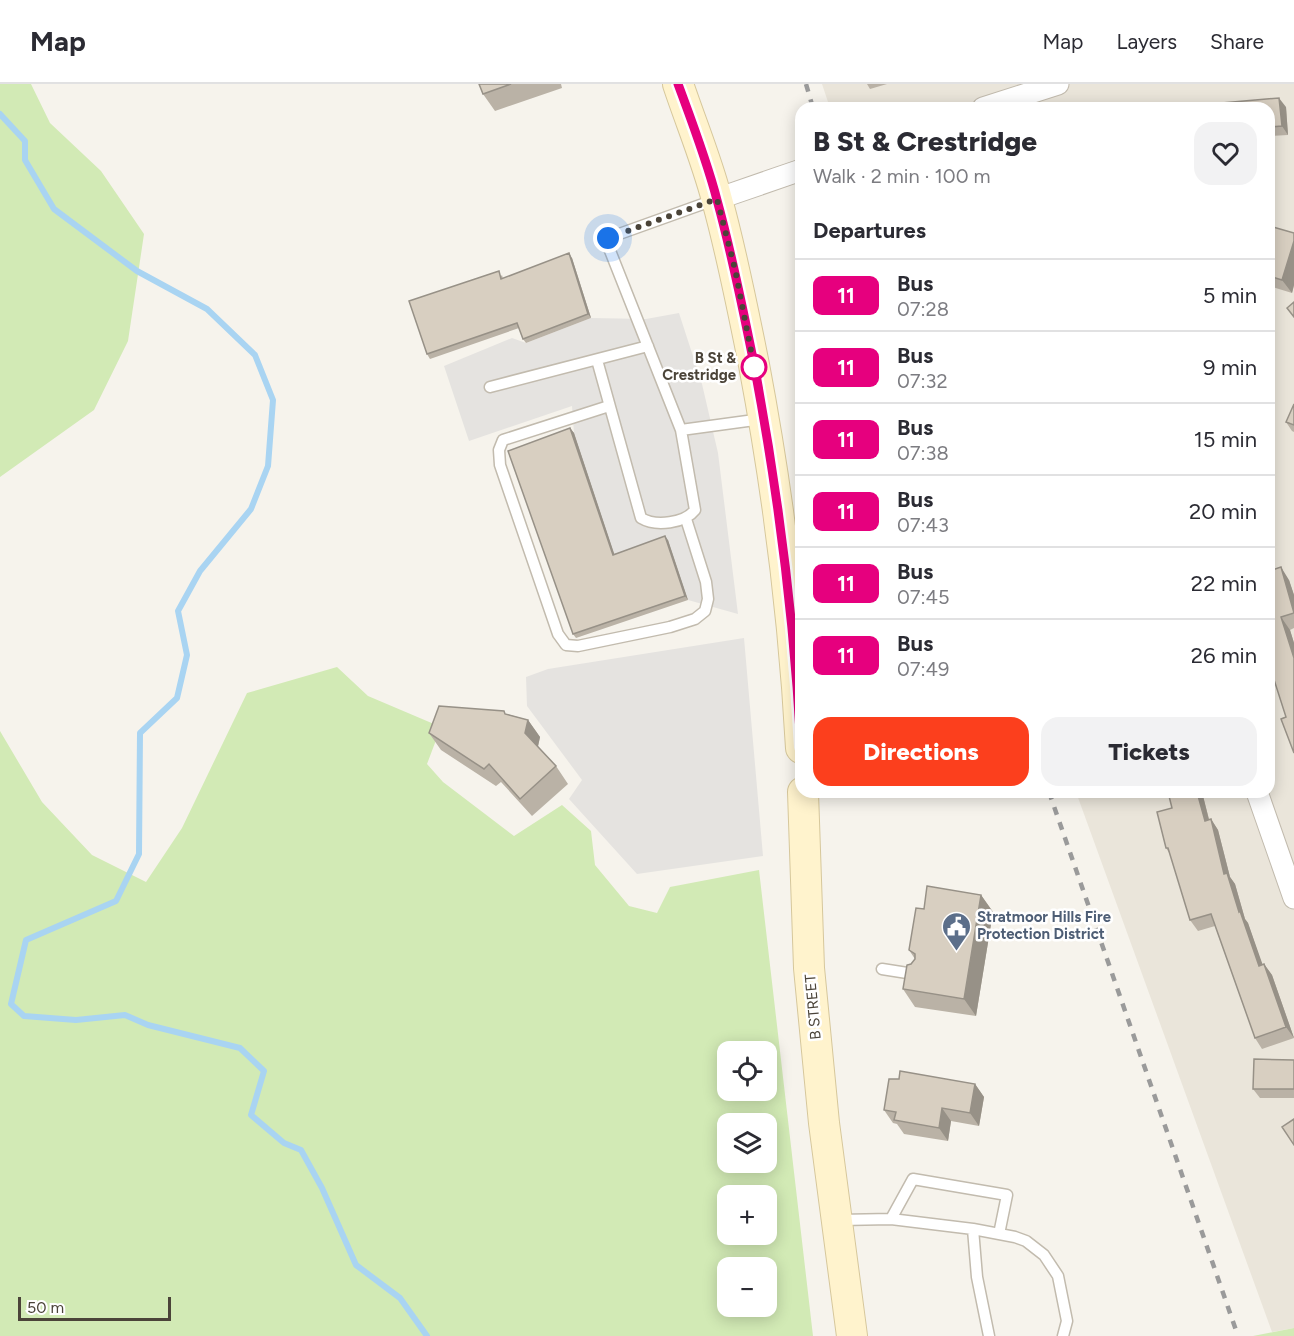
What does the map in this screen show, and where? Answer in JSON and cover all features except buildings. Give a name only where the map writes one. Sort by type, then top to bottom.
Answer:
[{"type":"main road","points":[[678,84],[717,199],[735,269],[764,418],[795,643]]},
{"type":"main road","name":"B STREET","points":[[803,798],[809,968],[824,1122],[852,1336]]},
{"type":"main road","name":"B STREET","points":[[837,1220],[866,1336]]},
{"type":"street","points":[[1001,102],[1058,84]]},
{"type":"street","points":[[717,199],[795,172]]},
{"type":"street","points":[[1259,798],[1294,898]]},
{"type":"lane","points":[[597,360],[641,518],[654,523],[686,519],[695,510],[681,430],[606,243],[608,238],[717,199]]},
{"type":"lane","points":[[490,387],[648,346]]},
{"type":"lane","points":[[609,406],[503,440],[499,450],[500,465],[509,495],[558,634],[566,645],[578,646],[670,627],[695,619],[705,610],[708,599],[706,582],[686,519]]},
{"type":"lane","points":[[681,430],[764,418]]},
{"type":"lane","points":[[882,969],[920,975]]},
{"type":"lane","points":[[891,1219],[913,1179],[1007,1196],[999,1234]]},
{"type":"lane","points":[[837,1220],[891,1219],[973,1229],[1026,1241],[1044,1255],[1058,1276],[1066,1321],[1063,1336]]},
{"type":"lane","points":[[973,1229],[976,1277],[989,1336]]},
{"type":"shaded area","points":[[822,84],[1294,84],[1294,1328],[1272,1332],[1078,798],[1275,798],[1275,102],[828,102]]},
{"type":"shaded area","points":[[679,313],[702,384],[718,453],[738,614],[688,600],[668,540],[616,559],[574,433],[572,406],[469,441],[444,366],[512,338],[526,343],[591,318],[646,319]]},
{"type":"shaded area","points":[[744,638],[763,856],[637,874],[569,799],[582,780],[527,706],[526,677],[548,669]]},
{"type":"green space","points":[[0,84],[31,84],[50,123],[101,171],[144,234],[128,341],[94,410],[0,477]]},
{"type":"green space","points":[[337,667],[368,696],[441,727],[427,764],[443,782],[514,836],[562,805],[591,831],[595,865],[629,906],[657,913],[670,887],[759,870],[813,1336],[0,1336],[0,731],[42,802],[92,855],[146,882],[182,828],[247,693]]},
{"type":"green space","points":[[1294,1328],[1294,1336],[1253,1336]]},
{"type":"waterway","points":[[0,114],[25,141],[25,160],[54,209],[137,271],[207,309],[255,355],[273,400],[268,466],[251,509],[200,571],[178,611],[187,655],[177,698],[140,733],[139,854],[116,901],[26,940],[11,1004],[24,1016],[76,1020],[125,1015],[148,1025],[240,1048],[264,1071],[251,1115],[284,1143],[301,1150],[322,1188],[356,1265],[400,1298],[427,1336]]},
{"type":"railway","points":[[806,84],[811,102]]},
{"type":"railway","points":[[1051,798],[1238,1336]]},
{"type":"bus line","name":"11","points":[[678,84],[717,199],[735,269],[763,411],[781,523],[795,643]]},
{"type":"place","name":"B St & Crestridge","points":[[754,367]]},
{"type":"place","name":"Stratmoor Hills Fire Protection District","points":[[956,952]]},
{"type":"route","points":[[608,238],[717,199],[735,269],[756,376],[754,367]]}]
